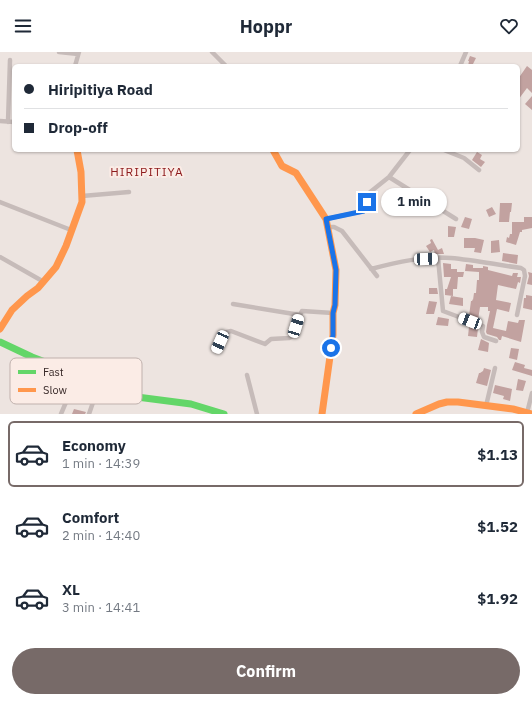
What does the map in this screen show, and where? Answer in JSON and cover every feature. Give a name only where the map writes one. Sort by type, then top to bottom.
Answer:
[{"type":"street","points":[[59,52],[78,53],[75,64]]},
{"type":"street","points":[[212,52],[224,64]]},
{"type":"street","points":[[461,64],[466,52]]},
{"type":"street","points":[[8,122],[10,60]]},
{"type":"street","points":[[0,121],[12,122]]},
{"type":"street","points":[[0,329],[12,310],[38,288],[56,267],[66,246],[82,202],[81,172],[77,152]]},
{"type":"street","points":[[274,152],[282,166],[296,173],[326,219],[336,270],[333,335],[322,414]]},
{"type":"street","points":[[326,219],[364,211],[369,193],[389,177],[408,152]]},
{"type":"street","points":[[449,152],[464,158],[479,170]]},
{"type":"street","points":[[389,177],[456,219]]},
{"type":"street","points":[[82,196],[129,192]]},
{"type":"street","points":[[0,202],[71,230]]},
{"type":"street","points":[[328,227],[334,227],[342,231],[377,276]]},
{"type":"street","points":[[0,257],[44,282]]},
{"type":"street","points":[[371,269],[415,260],[438,258],[450,258],[521,268],[524,270],[525,276],[517,315]]},
{"type":"street","points":[[438,258],[443,311],[483,326],[482,332],[484,337],[496,341]]},
{"type":"street","points":[[233,304],[300,315]]},
{"type":"street","points":[[216,351],[223,334],[227,332],[231,331],[265,344],[271,339],[289,338],[293,336],[302,311],[333,313]]},
{"type":"street","points":[[0,342],[35,358]]},
{"type":"street","points":[[486,406],[495,368]]},
{"type":"street","points":[[247,375],[257,414]]},
{"type":"street","points":[[416,414],[447,402],[513,409],[529,413],[532,393]]},
{"type":"street","points":[[142,397],[191,404],[224,414]]},
{"type":"street","points":[[61,414],[65,404]]},
{"type":"street","points":[[89,414],[92,404]]},
{"type":"building","points":[[470,56],[476,58],[473,64],[468,64]]},
{"type":"building","points":[[527,66],[532,70],[532,93],[527,88],[520,97],[520,76]]},
{"type":"building","points":[[532,96],[532,110],[525,104]]},
{"type":"building","points":[[477,152],[482,155],[480,159],[485,162],[481,167],[472,160]]},
{"type":"building","points":[[500,203],[512,203],[509,222],[499,222]]},
{"type":"building","points":[[492,207],[496,214],[489,217],[486,210]]},
{"type":"building","points":[[465,217],[472,219],[469,229],[461,227]]},
{"type":"building","points":[[524,217],[532,217],[532,228],[522,230],[522,232],[520,232],[516,245],[506,242],[507,237],[509,238],[510,234],[512,234],[512,222],[524,222]]},
{"type":"building","points":[[448,226],[456,227],[454,237],[448,237]]},
{"type":"building","points":[[464,238],[484,240],[481,253],[474,252],[475,248],[464,248]]},
{"type":"building","points":[[432,239],[438,250],[442,248],[444,254],[435,254],[434,250],[430,252],[426,246],[431,243],[430,240]]},
{"type":"building","points":[[499,240],[500,252],[491,253],[491,241]]},
{"type":"building","points":[[503,253],[518,255],[517,264],[502,261]]},
{"type":"building","points":[[443,263],[451,264],[451,269],[457,269],[457,272],[464,272],[463,277],[458,277],[457,289],[453,289],[453,296],[445,295],[445,289],[447,289],[451,277],[444,277]]},
{"type":"building","points":[[466,264],[473,265],[473,268],[483,268],[483,266],[488,267],[488,270],[512,276],[513,273],[518,273],[517,277],[521,277],[520,283],[518,282],[516,289],[498,285],[496,300],[511,303],[509,312],[497,309],[493,328],[506,331],[508,321],[518,323],[519,320],[525,320],[521,342],[502,336],[501,340],[499,340],[497,337],[487,334],[486,332],[490,311],[488,311],[488,307],[480,307],[478,320],[469,316],[471,301],[473,300],[474,293],[476,293],[477,280],[479,280],[479,272],[465,271]]},
{"type":"building","points":[[528,272],[532,273],[532,285],[527,284],[529,276]]},
{"type":"building","points":[[429,288],[437,288],[438,294],[429,294]]},
{"type":"building","points":[[526,295],[532,296],[532,310],[523,308],[524,298],[526,298]]},
{"type":"building","points":[[451,296],[463,298],[463,306],[449,304]]},
{"type":"building","points":[[429,301],[437,302],[434,314],[426,314]]},
{"type":"building","points":[[438,317],[449,319],[448,326],[436,325]]},
{"type":"building","points":[[472,326],[478,328],[477,337],[468,336],[469,327],[472,328]]},
{"type":"building","points":[[481,339],[489,343],[488,352],[478,350]]},
{"type":"building","points":[[511,348],[519,349],[517,360],[509,358]]},
{"type":"building","points":[[515,362],[525,365],[524,368],[532,370],[532,376],[512,370]]},
{"type":"building","points":[[484,368],[491,370],[487,386],[476,383],[479,373],[483,371]]},
{"type":"building","points":[[518,379],[526,381],[523,391],[516,390]]},
{"type":"building","points":[[495,385],[512,389],[510,401],[503,399],[504,396],[493,393]]},
{"type":"building","points":[[74,409],[86,412],[85,414],[72,414]]},
{"type":"traffic: fast","points":[[0,342],[35,358]]},
{"type":"traffic: fast","points":[[142,398],[191,404],[224,414]]},
{"type":"traffic: slow","points":[[0,329],[12,310],[38,288],[56,267],[66,246],[82,202],[81,172],[77,152]]},
{"type":"traffic: slow","points":[[274,152],[282,166],[296,173],[326,219],[336,270],[333,335],[322,414]]},
{"type":"traffic: slow","points":[[416,414],[447,402],[513,409],[532,414]]},
{"type":"district","name":"HIRIPITIYA","points":[[147,171]]},
{"type":"route","points":[[331,348],[333,335],[333,313],[335,305],[336,270],[326,219],[364,211],[367,202]]}]
